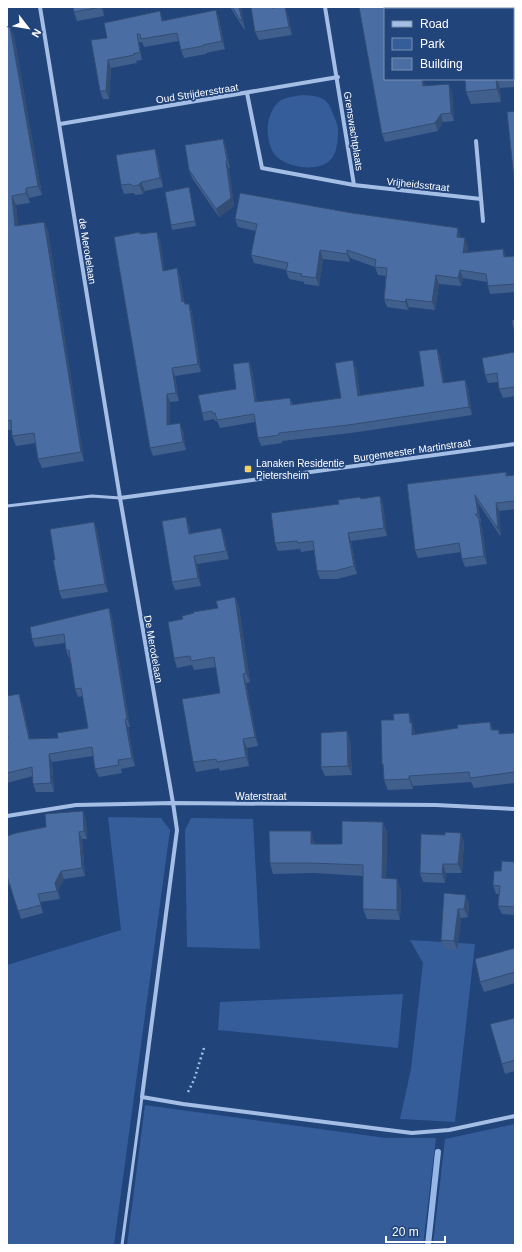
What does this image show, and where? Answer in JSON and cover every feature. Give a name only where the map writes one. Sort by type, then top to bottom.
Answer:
[{"type":"street","name":"de Merodelaan","points":[[40,7],[120,498]]},
{"type":"street","name":"Grenswachtplaats","points":[[247,93],[262,168],[354,185],[326,7]]},
{"type":"street","name":"Oud Strijdersstraat","points":[[60,124],[338,77]]},
{"type":"street","points":[[476,141],[483,221]]},
{"type":"street","name":"Vrijheidsstraat","points":[[354,185],[480,199]]},
{"type":"street","name":"Burgemeester Martinstraat","points":[[120,498],[515,444]]},
{"type":"street","name":"De Merodelaan","points":[[120,498],[177,830],[142,1097]]},
{"type":"street","name":"Waterstraat","points":[[7,816],[76,804],[436,804],[515,809]]},
{"type":"street","points":[[142,1097],[183,1104],[412,1133],[449,1130],[515,1116]]},
{"type":"lane","points":[[7,506],[92,496],[120,498]]},
{"type":"lane","points":[[122,1245],[142,1097]]},
{"type":"path","points":[[183,1104],[194,1080],[204,1048]]},
{"type":"green space","points":[[303,95],[322,98],[326,101],[331,108],[338,126],[337,143],[334,155],[327,163],[319,166],[302,167],[284,162],[273,152],[269,140],[268,123],[274,107],[285,98]]},
{"type":"green space","points":[[108,817],[161,818],[170,830],[114,1245],[7,1245],[7,965],[121,930]]},
{"type":"green space","points":[[191,818],[253,819],[260,949],[187,947],[185,830]]},
{"type":"green space","points":[[410,940],[475,944],[455,1122],[400,1119],[411,1069],[423,963]]},
{"type":"green space","points":[[403,994],[398,1048],[218,1030],[220,1002]]},
{"type":"green space","points":[[145,1105],[386,1138],[436,1138],[423,1245],[127,1245]]},
{"type":"green space","points":[[515,1124],[515,1245],[433,1245],[445,1139]]},
{"type":"building","points":[[73,7],[101,7],[74,12]]},
{"type":"building","points":[[232,7],[239,7],[242,21],[241,21]]},
{"type":"building","points":[[251,7],[285,7],[289,27],[255,32]]},
{"type":"building","points":[[359,7],[413,7],[416,8],[384,8],[384,80],[422,80],[423,86],[449,84],[451,113],[441,114],[435,123],[382,134]]},
{"type":"building","points":[[216,10],[222,41],[181,50],[177,33],[141,39],[140,34],[137,34],[140,52],[133,54],[134,55],[108,60],[106,91],[100,91],[91,40],[107,38],[104,23],[160,11],[162,21]]},
{"type":"building","points":[[7,27],[10,27],[38,186],[26,188],[26,193],[12,196],[15,226],[44,222],[81,452],[38,459],[34,433],[12,436],[11,420],[7,421]]},
{"type":"building","points":[[514,46],[515,46],[514,65]]},
{"type":"building","points":[[465,80],[496,80],[497,89],[466,92]]},
{"type":"building","points":[[515,111],[515,189],[507,112]]},
{"type":"building","points":[[223,139],[231,198],[216,209],[189,170],[185,145]]},
{"type":"building","points":[[155,149],[160,178],[141,182],[139,185],[121,185],[116,155]]},
{"type":"building","points":[[189,187],[195,221],[171,225],[165,192]]},
{"type":"building","points":[[240,193],[352,213],[458,228],[457,237],[465,238],[463,253],[503,249],[504,257],[515,256],[515,284],[488,286],[486,274],[460,270],[458,278],[436,275],[432,302],[406,299],[405,302],[384,299],[387,268],[375,267],[376,260],[347,250],[347,254],[320,250],[316,278],[301,276],[302,274],[286,271],[288,263],[251,255],[257,224],[235,219]]},
{"type":"building","points":[[140,232],[140,234],[157,232],[163,271],[177,268],[182,302],[184,301],[185,304],[189,304],[198,364],[172,368],[176,393],[167,394],[167,425],[180,423],[183,442],[150,448],[114,237]]},
{"type":"building","points":[[512,320],[515,320],[515,338]]},
{"type":"building","points":[[437,349],[443,383],[465,380],[469,407],[348,425],[279,433],[279,435],[258,438],[254,414],[217,420],[215,413],[212,413],[212,411],[202,413],[198,395],[236,389],[233,364],[249,362],[255,402],[290,398],[291,405],[341,398],[335,363],[353,360],[358,396],[424,386],[419,351]]},
{"type":"building","points":[[515,352],[515,387],[499,389],[497,373],[485,375],[482,358]]},
{"type":"building","points":[[506,472],[506,476],[515,475],[515,501],[496,503],[498,529],[475,495],[478,514],[475,514],[479,519],[484,556],[462,559],[459,543],[415,550],[407,484]]},
{"type":"building","points":[[380,496],[384,528],[348,533],[354,566],[334,571],[317,571],[313,541],[298,543],[297,541],[275,543],[271,513],[339,504],[338,500]]},
{"type":"building","points":[[186,517],[189,534],[221,528],[226,551],[194,556],[198,578],[172,582],[162,521]]},
{"type":"building","points":[[94,522],[105,584],[59,591],[53,560],[55,560],[50,529]]},
{"type":"building","points":[[235,597],[246,673],[243,674],[255,737],[243,739],[246,757],[217,762],[216,759],[193,762],[182,699],[220,693],[214,657],[191,661],[190,656],[174,658],[168,622],[183,619],[182,616],[194,613],[193,612],[218,608],[216,601]]},
{"type":"building","points":[[109,608],[132,758],[118,760],[119,765],[95,769],[92,747],[49,754],[51,783],[33,784],[32,767],[7,773],[7,696],[19,694],[29,739],[58,738],[57,733],[88,728],[81,688],[75,689],[69,650],[66,650],[64,634],[32,639],[30,627]]},
{"type":"building","points":[[409,713],[410,723],[412,723],[412,735],[458,728],[457,725],[490,722],[491,730],[499,730],[499,734],[515,733],[515,772],[470,778],[469,772],[409,776],[409,779],[384,780],[381,720],[394,720],[393,714]]},
{"type":"building","points":[[347,731],[348,766],[321,767],[321,733]]},
{"type":"building","points":[[83,811],[84,831],[79,832],[82,868],[61,871],[55,883],[57,891],[38,894],[41,905],[18,911],[7,876],[7,836],[46,827],[45,814]]},
{"type":"building","points":[[342,821],[383,822],[382,878],[397,879],[397,910],[363,909],[363,865],[270,863],[269,831],[311,831],[311,844],[342,844]]},
{"type":"building","points":[[445,832],[461,833],[458,864],[443,864],[442,874],[420,873],[421,834],[445,835]]},
{"type":"building","points":[[502,861],[515,862],[515,907],[498,906],[500,886],[493,885],[494,871],[501,871]]},
{"type":"building","points":[[444,893],[466,895],[464,909],[458,909],[454,941],[441,940]]},
{"type":"building","points":[[515,948],[515,972],[480,982],[475,959]]},
{"type":"building","points":[[515,1018],[515,1060],[502,1064],[490,1024]]},
{"type":"waterway","points":[[428,1245],[438,1152]]},
{"type":"place","name":"Lanaken Residentie Pietersheim","points":[[248,469]]}]
